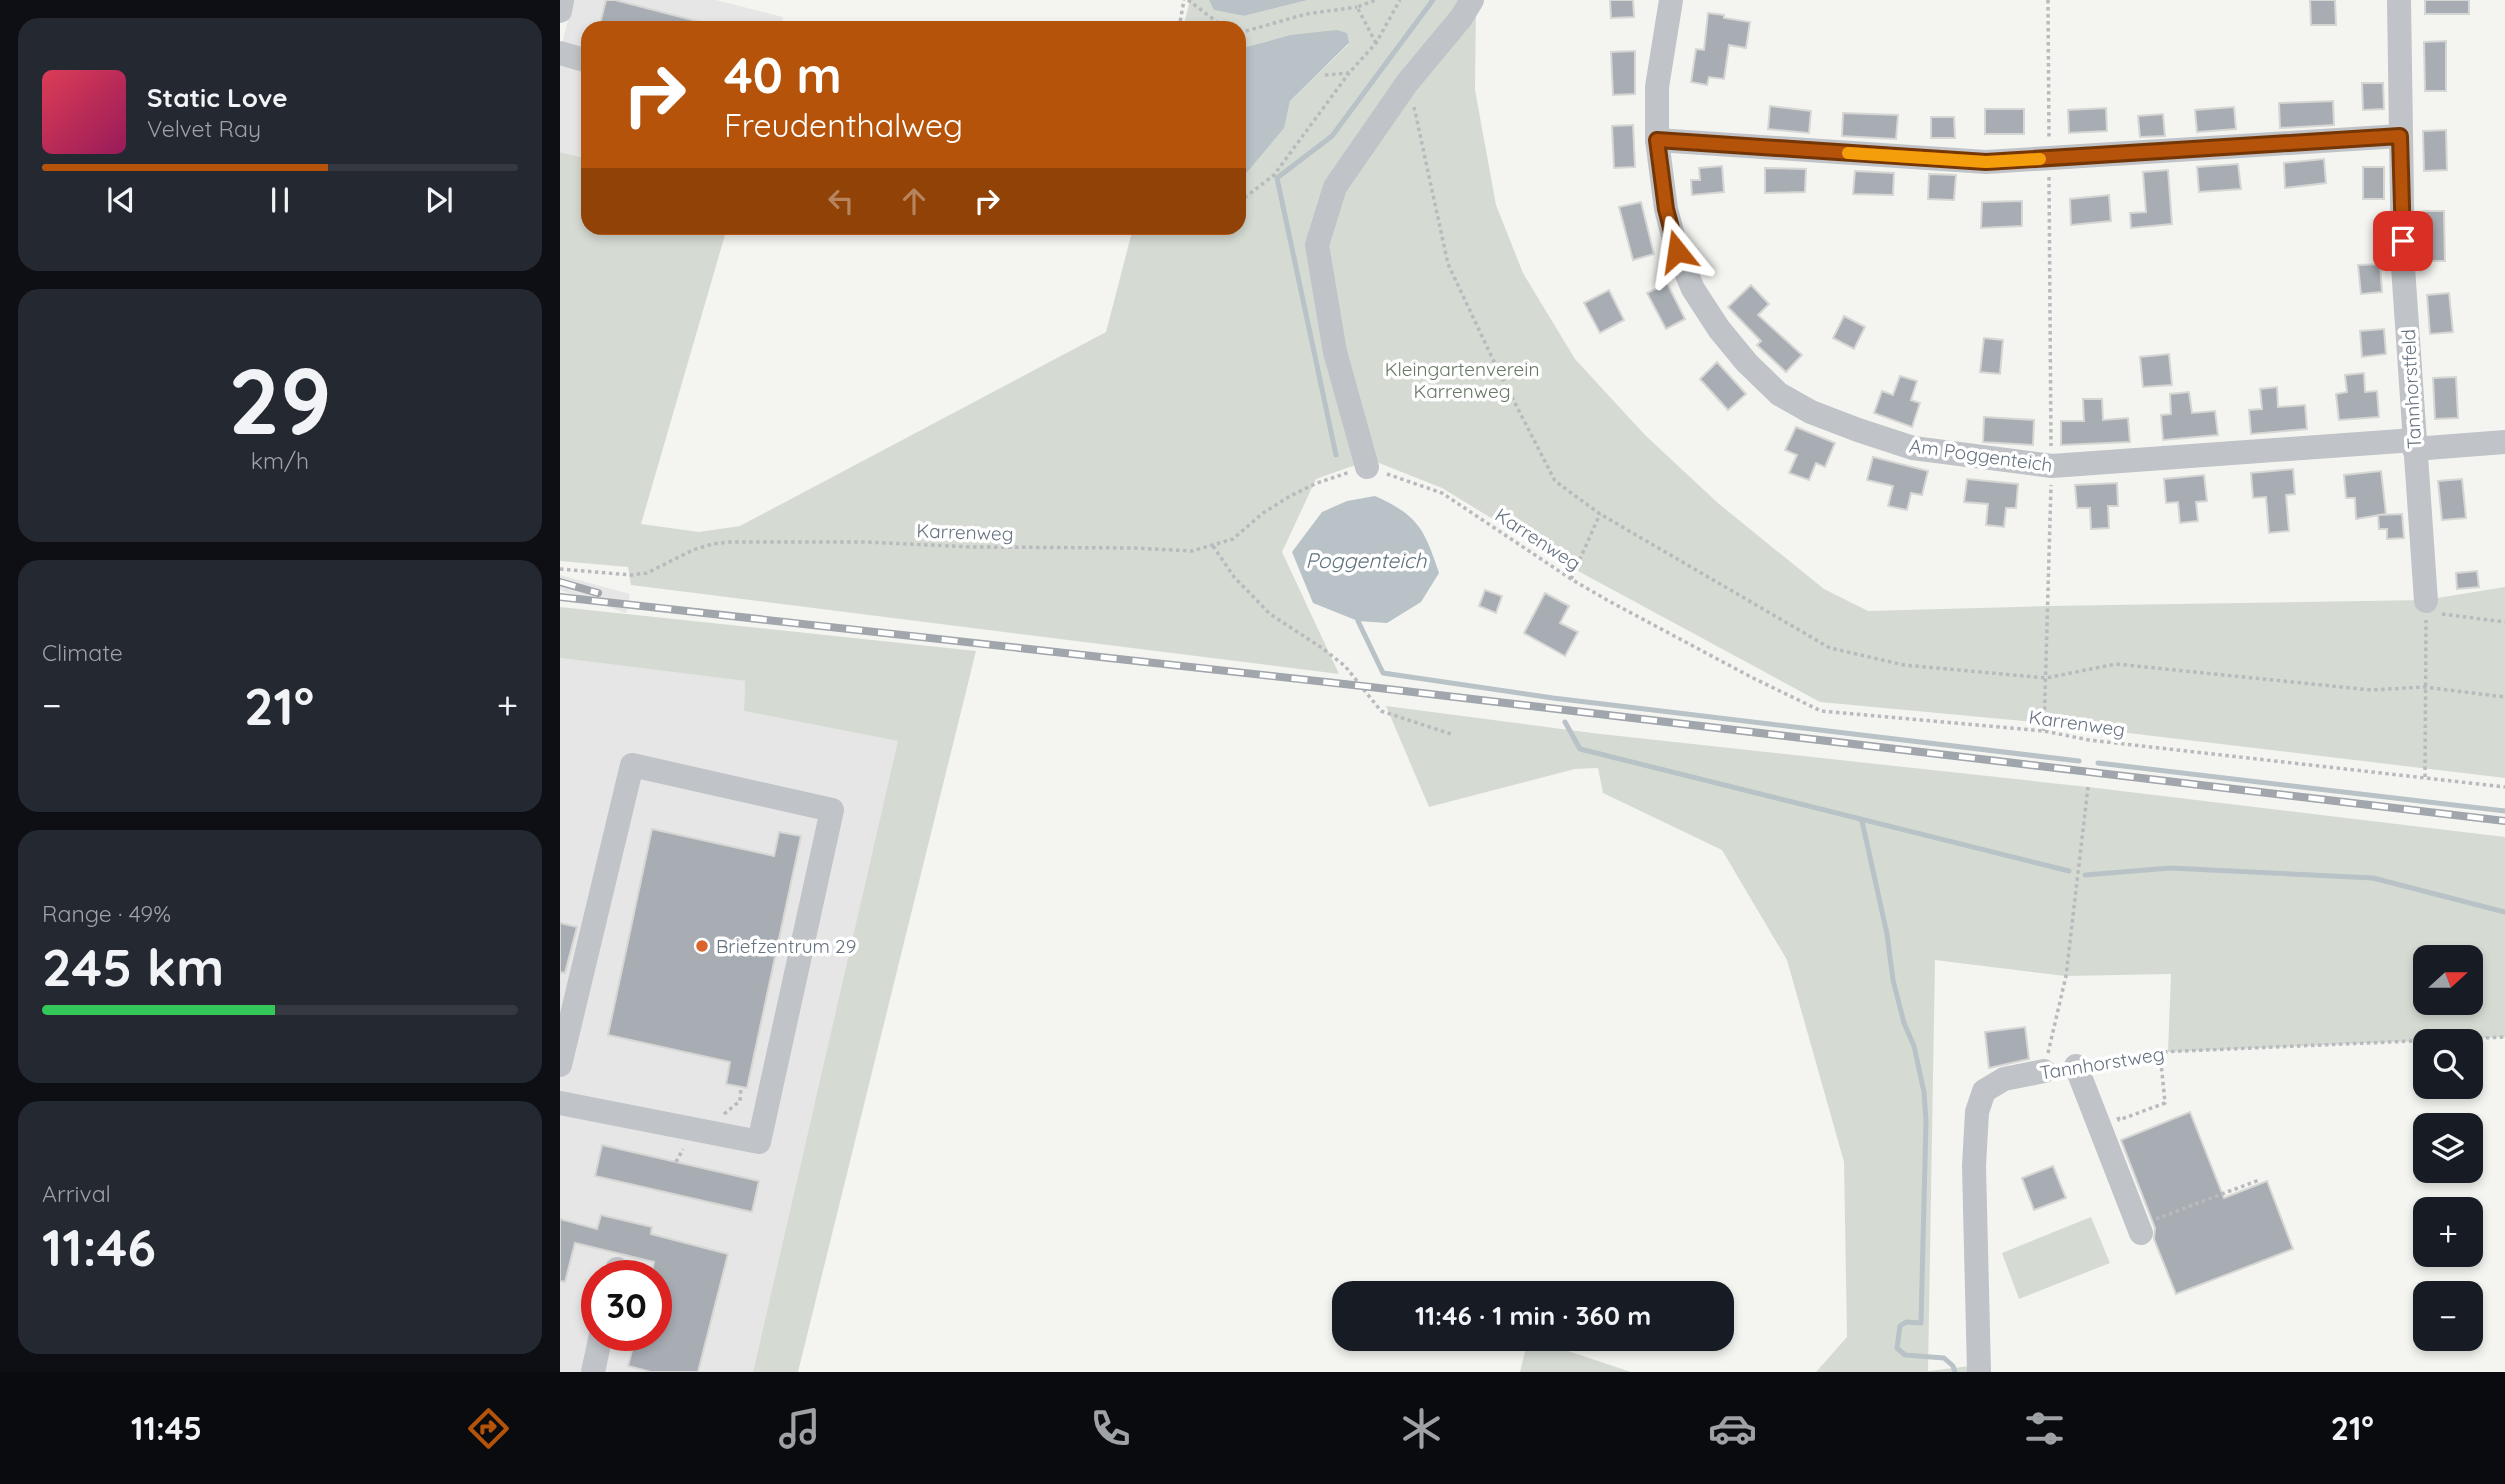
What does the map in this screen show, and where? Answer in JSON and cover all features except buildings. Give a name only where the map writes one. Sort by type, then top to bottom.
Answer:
[{"type":"street","points":[[560,11],[562,0]]},
{"type":"street","points":[[1367,467],[1335,352],[1317,245],[1335,187],[1408,83],[1461,18],[1472,0]]},
{"type":"street","name":"Am Poggenteich","points":[[1671,0],[1657,87],[1657,140],[1666,209],[1677,251],[1693,289],[1719,329],[1747,363],[1779,394],[1811,412],[1913,448],[2052,466],[2505,442]]},
{"type":"street","name":"Tannhorstfeld","points":[[2399,0],[2403,267],[2426,607]]},
{"type":"street","points":[[560,53],[581,59]]},
{"type":"street","points":[[1657,140],[1986,162],[2400,136]]},
{"type":"street","points":[[560,1065],[632,765],[832,810],[759,1142],[560,1103]]},
{"type":"street","points":[[2087,1064],[2139,1230]]},
{"type":"street","name":"Tannhorstweg","points":[[1979,1372],[1974,1166],[1977,1112],[1984,1091],[2004,1079],[2044,1071]]},
{"type":"street","points":[[593,1372],[598,1351]]},
{"type":"path","points":[[1181,21],[1186,0],[1215,21]]},
{"type":"path","points":[[1246,31],[1306,14],[1357,7],[1376,0]]},
{"type":"path","points":[[1246,197],[1274,175],[1349,73],[1376,43],[1400,0]]},
{"type":"path","points":[[2044,731],[2052,466],[2048,0]]},
{"type":"path","points":[[1357,7],[1376,43]]},
{"type":"path","points":[[1325,75],[1349,73]]},
{"type":"path","points":[[1408,83],[1448,264],[1555,481],[1600,513],[1830,648],[1904,665],[2046,678],[2116,664],[2371,690],[2424,687],[2505,697]]},
{"type":"path","name":"Karrenweg","points":[[560,569],[631,575],[647,573],[693,550],[730,542],[867,542],[1192,551],[1233,539],[1263,513],[1317,483],[1367,467],[1441,493],[1571,579],[1751,677],[1821,711],[2044,731],[2089,740],[2505,787]]},
{"type":"path","points":[[1571,579],[1600,513]]},
{"type":"path","points":[[1213,547],[1234,577],[1270,614],[1345,666],[1381,711],[1451,734]]},
{"type":"path","points":[[2425,777],[2426,607],[2505,622]]},
{"type":"path","points":[[2044,1071],[2066,976],[2088,787]]},
{"type":"path","name":"Tannhorstweg","points":[[2087,1064],[2160,1052],[2505,1037]]},
{"type":"path","points":[[2115,1108],[2119,1119],[2165,1103],[2160,1052]]},
{"type":"path","points":[[2087,1064],[2103,1074]]},
{"type":"path","points":[[2139,1230],[2259,1180]]},
{"type":"shaded area","points":[[573,0],[716,0],[783,17],[782,21],[581,21],[581,157],[560,152],[560,52]]},
{"type":"shaded area","points":[[560,575],[630,594],[626,613],[560,590]]},
{"type":"shaded area","points":[[560,658],[745,681],[744,711],[899,741],[753,1372],[560,1372]]},
{"type":"green space","name":"Kleingartenverein Karrenweg","points":[[1190,0],[1209,0],[1215,10],[1244,16],[1308,0],[1476,0],[1475,90],[1496,205],[1523,273],[1575,359],[1645,435],[1719,504],[1824,589],[1868,611],[2425,600],[2505,587],[2505,778],[2044,723],[1820,702],[1578,571],[1442,488],[1379,463],[1368,451],[1364,462],[1316,479],[1282,552],[1339,674],[631,585],[628,567],[560,561],[560,152],[581,157],[581,235],[725,235],[641,524],[699,532],[740,526],[1106,332],[1131,235],[1246,235],[1246,173],[1283,128],[1290,101],[1349,44],[1290,35],[1246,47],[1246,21],[1185,21]]},
{"type":"green space","points":[[560,607],[976,651],[798,1372],[753,1372],[898,741],[744,711],[745,681],[560,658]]},
{"type":"green space","points":[[1386,706],[1592,733],[2088,787],[2505,837],[2505,1037],[2483,1038],[2483,1029],[2413,1029],[2413,1041],[2168,1052],[2171,974],[2065,976],[1935,960],[1928,1371],[1979,1365],[1978,1372],[1816,1372],[1847,1337],[1844,1162],[1787,960],[1722,850],[1603,793],[1598,768],[1575,769],[1429,807]]},
{"type":"green space","points":[[2091,1217],[2110,1263],[2019,1299],[2002,1253]]},
{"type":"green space","points":[[1525,1351],[1568,1351],[1631,1372],[1520,1372]]},
{"type":"water","points":[[1209,0],[1308,0],[1244,16],[1214,10]]},
{"type":"water","points":[[1337,30],[1347,33],[1349,43],[1290,101],[1284,128],[1246,174],[1246,47],[1290,35]]},
{"type":"water","name":"Poggenteich","points":[[1375,496],[1401,510],[1418,526],[1429,545],[1439,573],[1421,602],[1387,623],[1358,621],[1313,603],[1292,552],[1322,512],[1347,501]]},
{"type":"waterway","points":[[1336,455],[1277,178],[1332,136],[1433,0]]},
{"type":"waterway","points":[[1358,621],[1383,673],[1553,698],[2079,761]]},
{"type":"waterway","points":[[1565,722],[1580,749],[2069,871]]},
{"type":"waterway","points":[[2098,763],[2505,811]]},
{"type":"waterway","points":[[1862,821],[1887,934],[1893,980],[1904,1023],[1914,1046],[1924,1092],[1926,1121],[1921,1323],[1906,1322],[1900,1326],[1897,1348],[1905,1355],[1944,1358],[1953,1366],[1955,1372]]},
{"type":"waterway","points":[[2085,875],[2170,868],[2373,878],[2505,912]]},
{"type":"railway","points":[[560,582],[598,593]]},
{"type":"railway","points":[[560,597],[1362,686],[2505,821]]},
{"type":"slow traffic","points":[[1848,153],[1986,162],[2040,159]]},
{"type":"place","name":"Briefzentrum 29","points":[[702,946]]},
{"type":"route","points":[[1677,251],[1666,209],[1657,140],[1986,162],[2400,136],[2403,241]]}]
